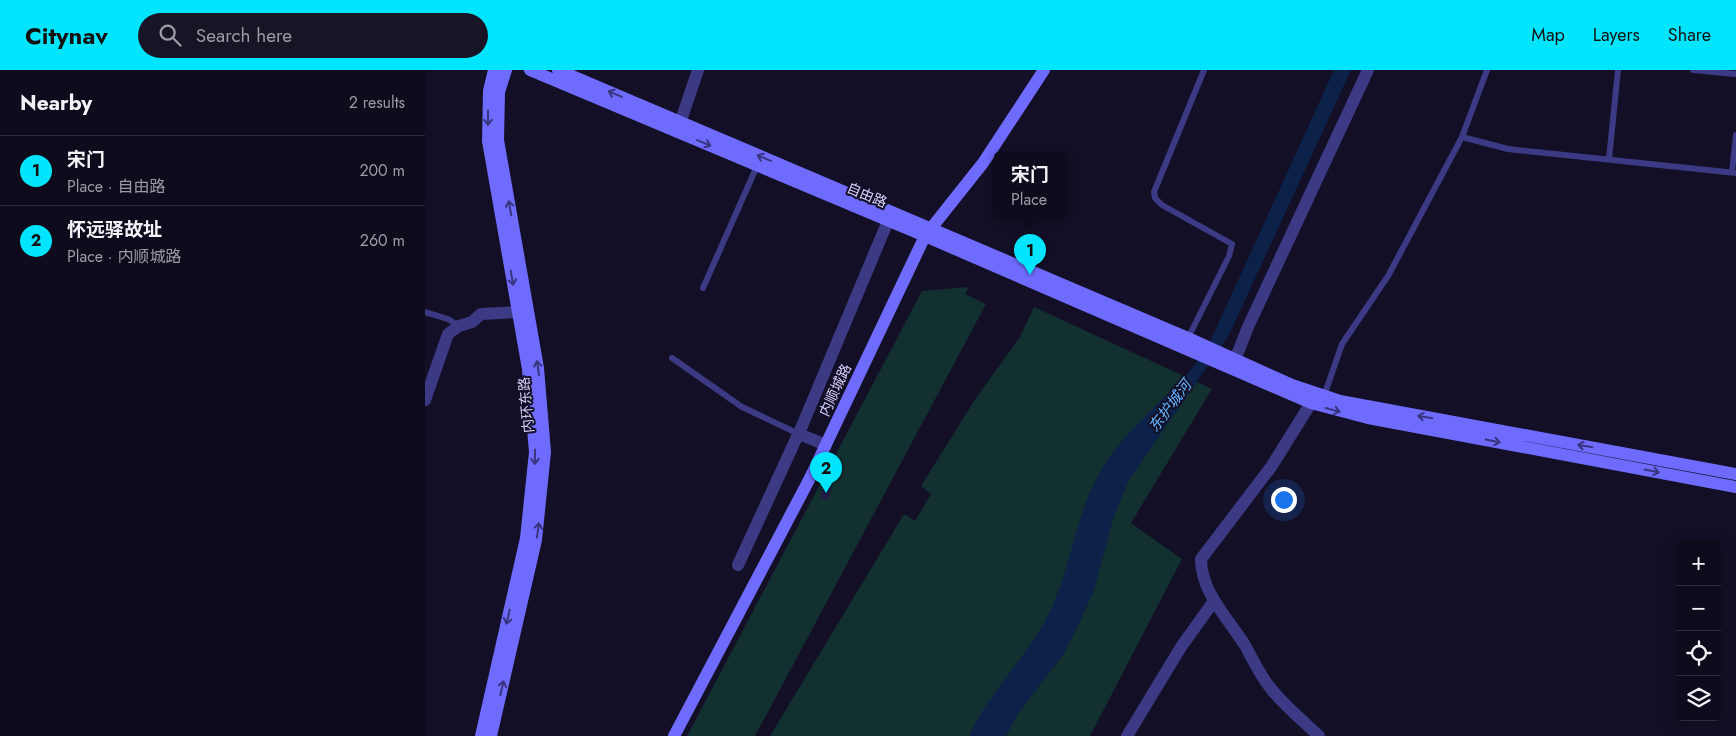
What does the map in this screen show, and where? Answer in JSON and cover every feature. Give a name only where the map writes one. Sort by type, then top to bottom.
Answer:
[{"type":"street","name":"内环东路","points":[[481,736],[526,538],[534,473],[533,411],[488,141],[489,91],[494,70]]},
{"type":"street","name":"内环东路","points":[[491,736],[536,540],[545,452],[538,368],[498,140],[499,92],[505,70]]},
{"type":"street","name":"自由路","points":[[531,70],[679,127],[1229,360]]},
{"type":"street","name":"自由路","points":[[558,70],[757,166],[888,221],[928,232]]},
{"type":"street","points":[[679,127],[698,70]]},
{"type":"street","name":"内顺城路","points":[[674,736],[826,445],[928,232],[983,163],[1044,70]]},
{"type":"street","points":[[1229,360],[1248,327],[1368,70]]},
{"type":"street","points":[[738,565],[799,434],[888,221]]},
{"type":"street","points":[[425,400],[449,334],[481,314],[518,312]]},
{"type":"street","points":[[1229,360],[1323,396],[1736,474]]},
{"type":"street","points":[[1229,360],[1311,403],[1369,418],[1736,487]]},
{"type":"street","points":[[1311,403],[1271,467],[1201,559],[1201,571],[1215,601],[1273,692],[1319,736]]},
{"type":"street","points":[[799,434],[826,445]]},
{"type":"street","points":[[1127,736],[1181,647],[1215,601]]},
{"type":"lane","points":[[1191,343],[1229,256],[1232,244],[1162,204],[1155,198],[1154,192],[1204,70]]},
{"type":"lane","points":[[1323,396],[1342,344],[1388,276],[1462,137],[1487,70]]},
{"type":"lane","points":[[1609,159],[1618,70]]},
{"type":"lane","points":[[1693,70],[1736,74]]},
{"type":"lane","points":[[1462,137],[1508,149],[1734,172],[1736,135]]},
{"type":"lane","points":[[703,288],[757,166]]},
{"type":"lane","points":[[425,312],[448,319],[459,326]]},
{"type":"lane","points":[[672,358],[742,407],[799,434]]},
{"type":"green space","points":[[969,287],[965,294],[986,304],[755,736],[687,736],[922,291]]},
{"type":"green space","points":[[1034,307],[1212,389],[1131,523],[1182,559],[1090,736],[770,736],[904,514],[915,521],[931,494],[921,486],[976,398],[1020,337]]},
{"type":"water","name":"东护城河","points":[[1334,70],[1351,70],[1229,335],[1129,480],[1114,516],[1094,590],[1063,655],[1018,714],[1006,736],[969,736],[988,703],[1032,642],[1051,609],[1065,573],[1087,499],[1105,464],[1134,427],[1189,372],[1209,344]]},
{"type":"building","points":[[825,485],[832,489],[827,500],[820,497]]},
{"type":"place","name":"宋门","points":[[1030,275]]},
{"type":"place","name":"怀远驿故址","points":[[826,493]]}]
